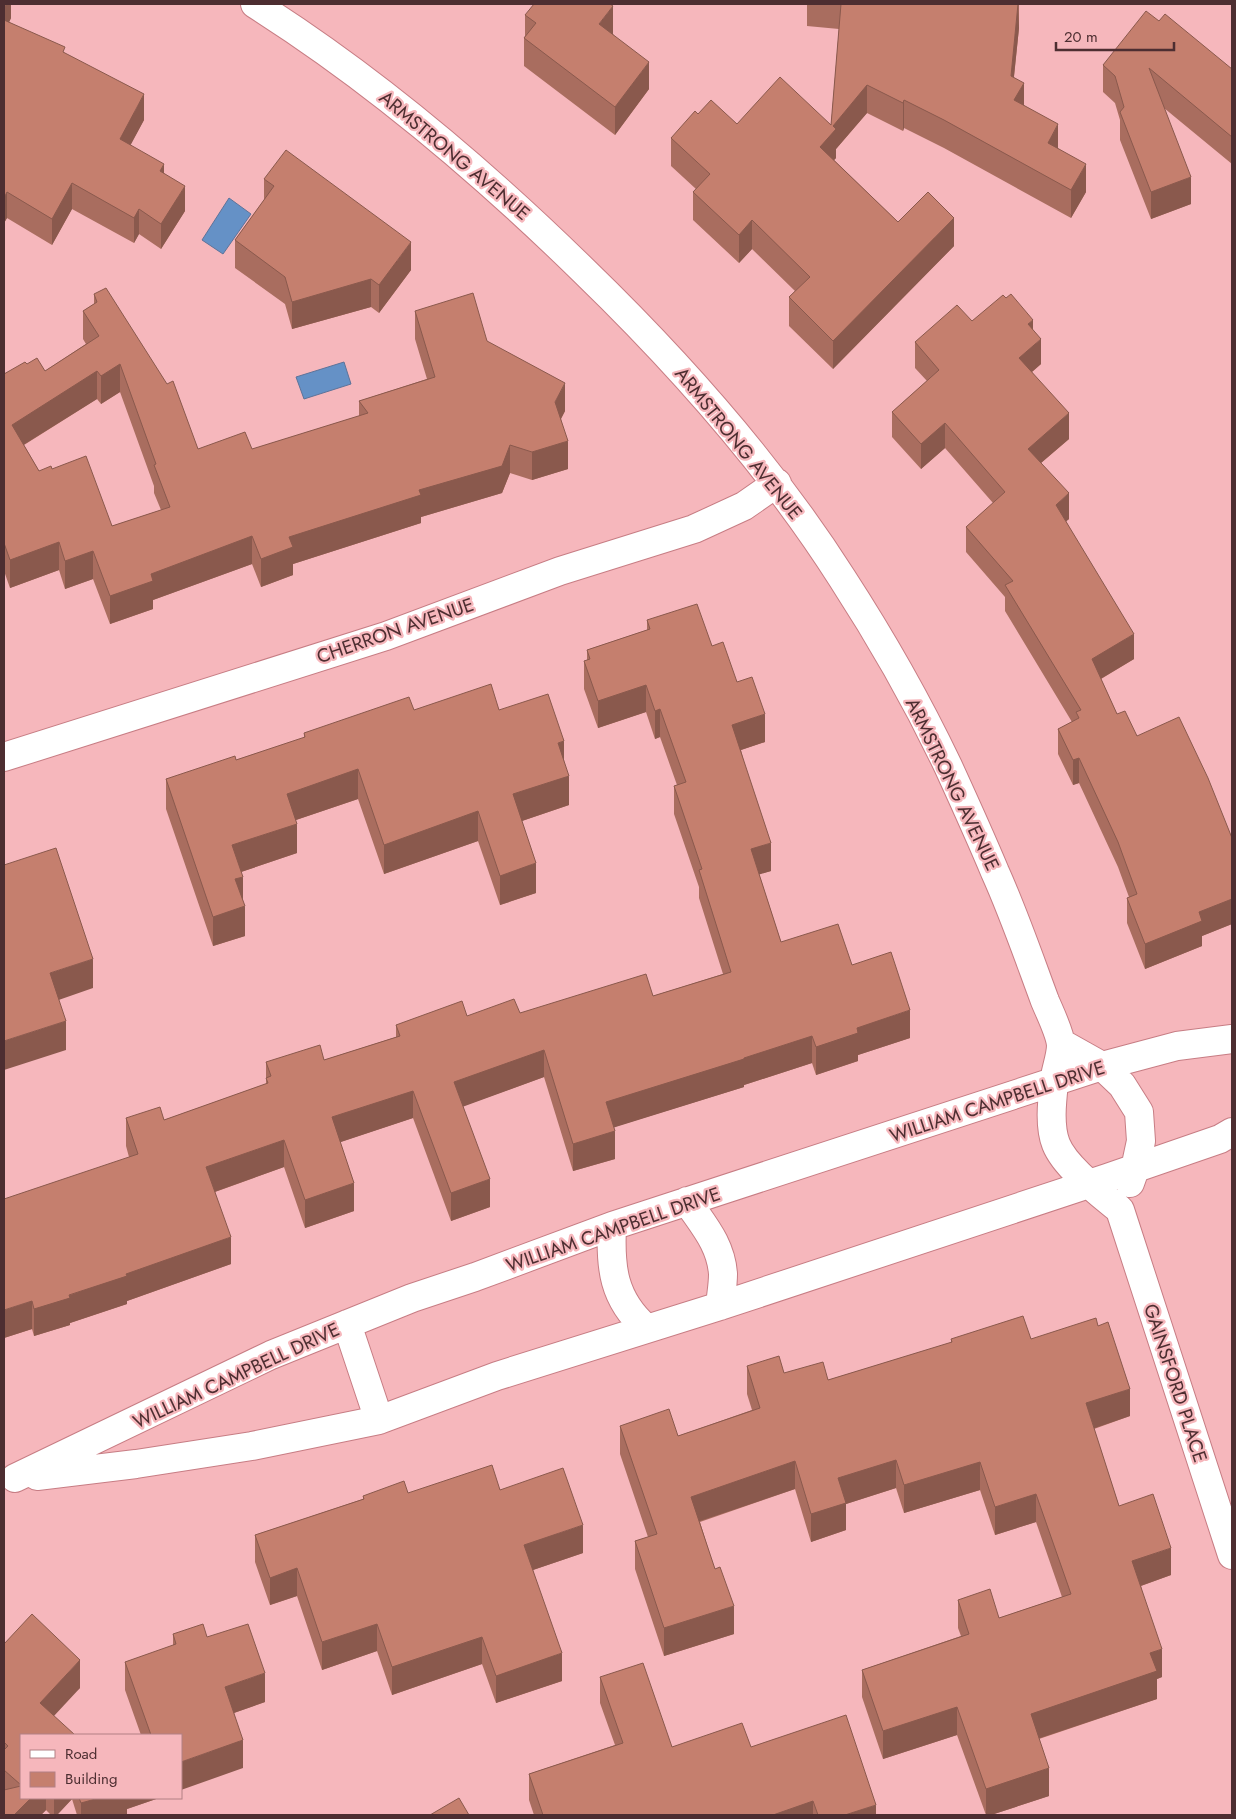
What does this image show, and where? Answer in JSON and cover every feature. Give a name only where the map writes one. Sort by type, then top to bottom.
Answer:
[{"type":"street","name":"ARMSTRONG AVENUE","points":[[255,4],[303,34],[374,86],[458,153],[546,234],[633,319],[716,410],[777,484],[842,577],[899,673],[947,763],[1003,889],[1061,1043]]},
{"type":"street","name":"CHERRON AVENUE","points":[[4,757],[386,636],[560,571],[694,529],[744,506],[777,484]]},
{"type":"street","name":"WILLIAM CAMPBELL DRIVE","points":[[10,1480],[271,1355],[347,1324],[612,1226],[1102,1066],[1177,1046],[1232,1039]]},
{"type":"street","points":[[1061,1043],[1102,1066],[1122,1085],[1139,1112],[1141,1141],[1135,1169],[1120,1210],[1088,1184],[1063,1157],[1055,1143],[1052,1113],[1054,1083],[1061,1043]]},
{"type":"street","name":"WILLIAM CAMPBELL DRIVE","points":[[10,1480],[136,1464],[252,1446],[379,1420],[496,1376],[720,1306],[1135,1169],[1232,1132]]},
{"type":"street","points":[[687,1201],[714,1238],[720,1256],[723,1273],[720,1306]]},
{"type":"street","name":"GAINSFORD PLACE","points":[[1120,1210],[1232,1555]]},
{"type":"street","points":[[612,1226],[611,1254],[614,1280],[633,1316],[646,1328]]},
{"type":"street","points":[[347,1324],[379,1420]]},
{"type":"water","points":[[229,198],[251,214],[223,254],[202,240]]},
{"type":"water","points":[[344,362],[351,384],[304,399],[296,377]]},
{"type":"building","points":[[534,4],[610,4],[613,6],[599,24],[649,62],[615,107],[524,38],[536,23],[525,15]]},
{"type":"building","points":[[841,4],[1018,4],[1011,76],[1024,83],[1014,100],[1058,124],[1048,143],[1086,164],[1071,190],[944,120],[904,100],[903,103],[867,85],[833,126],[836,129],[820,147],[898,222],[928,192],[954,218],[833,341],[789,297],[810,277],[752,220],[739,235],[693,192],[710,174],[671,138],[695,111],[698,114],[711,100],[737,124],[780,77],[831,125]]},
{"type":"building","points":[[1146,11],[1159,21],[1165,14],[1232,69],[1232,137],[1149,68],[1191,177],[1151,192],[1120,112],[1124,107],[1115,76],[1103,65]]},
{"type":"building","points":[[4,20],[65,47],[63,52],[144,94],[120,139],[164,164],[160,171],[185,186],[161,224],[139,209],[134,218],[72,183],[52,219],[7,192],[4,198]]},
{"type":"building","points":[[286,150],[411,242],[379,285],[371,279],[292,302],[285,277],[235,240],[274,186],[264,179]]},
{"type":"building","points":[[106,288],[167,384],[173,381],[198,449],[245,432],[252,449],[368,413],[359,401],[435,377],[415,311],[473,293],[487,341],[565,383],[555,402],[568,441],[532,452],[510,445],[502,466],[419,490],[421,495],[289,537],[293,547],[261,559],[252,536],[151,574],[153,581],[110,596],[93,551],[65,561],[59,542],[10,560],[4,543],[4,374],[25,362],[27,364],[37,358],[45,371],[99,336],[83,311],[97,302],[94,294]],"holes":[[[120,364],[156,464],[154,465],[170,507],[112,526],[86,456],[52,469],[51,466],[39,471],[12,425],[97,371],[101,376]]]},
{"type":"building","points":[[1011,294],[1033,320],[1028,324],[1041,339],[1019,358],[1069,413],[1028,449],[1069,493],[1056,505],[1134,634],[1092,659],[1117,714],[1125,711],[1137,736],[1179,717],[1208,778],[1232,838],[1232,899],[1199,912],[1202,921],[1145,944],[1127,898],[1137,894],[1118,842],[1079,758],[1073,760],[1058,729],[1079,718],[1076,712],[1081,710],[1005,585],[1013,581],[966,527],[1005,492],[945,423],[921,444],[892,412],[939,370],[915,342],[957,305],[972,321],[1003,295],[1006,298]]},
{"type":"building","points":[[697,604],[712,646],[723,642],[737,682],[752,677],[765,714],[732,725],[771,843],[751,849],[781,942],[838,924],[852,965],[891,952],[910,1010],[857,1028],[858,1033],[816,1047],[812,1036],[606,1102],[615,1131],[573,1144],[544,1050],[454,1082],[490,1179],[451,1193],[413,1091],[332,1117],[354,1183],[305,1200],[284,1140],[206,1167],[231,1237],[126,1274],[127,1276],[69,1295],[70,1298],[34,1309],[32,1301],[4,1310],[4,1199],[138,1154],[126,1118],[160,1107],[164,1120],[268,1083],[266,1078],[271,1076],[266,1062],[320,1045],[324,1060],[400,1036],[396,1025],[462,1001],[467,1016],[514,999],[520,1013],[646,974],[653,996],[731,972],[699,870],[702,869],[674,786],[686,782],[660,709],[655,711],[646,685],[598,701],[584,661],[590,659],[587,650],[650,629],[647,620]]},
{"type":"building","points":[[491,684],[499,710],[548,694],[564,741],[558,743],[569,776],[513,794],[536,863],[500,876],[478,811],[384,845],[358,769],[287,794],[297,824],[232,845],[243,877],[235,879],[245,906],[213,917],[166,779],[235,756],[236,760],[305,737],[304,733],[409,697],[414,710]]},
{"type":"building","points":[[56,848],[93,959],[50,973],[66,1021],[4,1041],[4,865]]},
{"type":"building","points":[[1023,1316],[1031,1339],[1096,1318],[1098,1326],[1108,1322],[1130,1389],[1086,1403],[1119,1506],[1153,1494],[1171,1548],[1132,1561],[1162,1649],[1150,1653],[1157,1671],[1031,1714],[1049,1768],[986,1789],[957,1707],[883,1731],[862,1670],[969,1634],[958,1600],[990,1589],[999,1618],[1071,1594],[1036,1494],[995,1507],[980,1462],[904,1485],[896,1460],[838,1478],[846,1503],[811,1514],[795,1461],[691,1497],[715,1569],[720,1567],[734,1606],[664,1628],[635,1541],[657,1534],[620,1426],[669,1409],[678,1436],[760,1408],[747,1366],[779,1356],[784,1373],[823,1362],[828,1380],[952,1342],[951,1339]]},
{"type":"building","points":[[492,1465],[500,1490],[563,1468],[583,1525],[524,1545],[562,1653],[496,1676],[482,1637],[392,1667],[377,1624],[322,1642],[297,1568],[270,1578],[255,1535],[364,1499],[363,1496],[404,1481],[408,1493]]},
{"type":"building","points":[[32,1614],[80,1660],[40,1703],[74,1734],[20,1734],[20,1784],[4,1770],[4,1750],[8,1746],[4,1742],[4,1644]]},
{"type":"building","points":[[203,1624],[207,1637],[248,1624],[265,1673],[225,1687],[243,1740],[182,1762],[182,1734],[151,1734],[125,1662],[176,1644],[173,1634]]},
{"type":"building","points":[[643,1663],[672,1747],[742,1723],[751,1747],[846,1715],[876,1805],[845,1815],[818,1815],[813,1801],[773,1815],[543,1815],[529,1774],[623,1743],[600,1677]]},
{"type":"building","points":[[20,1786],[20,1799],[30,1799],[14,1815],[4,1815],[4,1790]]},
{"type":"building","points":[[459,1798],[469,1815],[430,1815]]},
{"type":"building","points":[[79,1799],[95,1799],[81,1803]]}]
